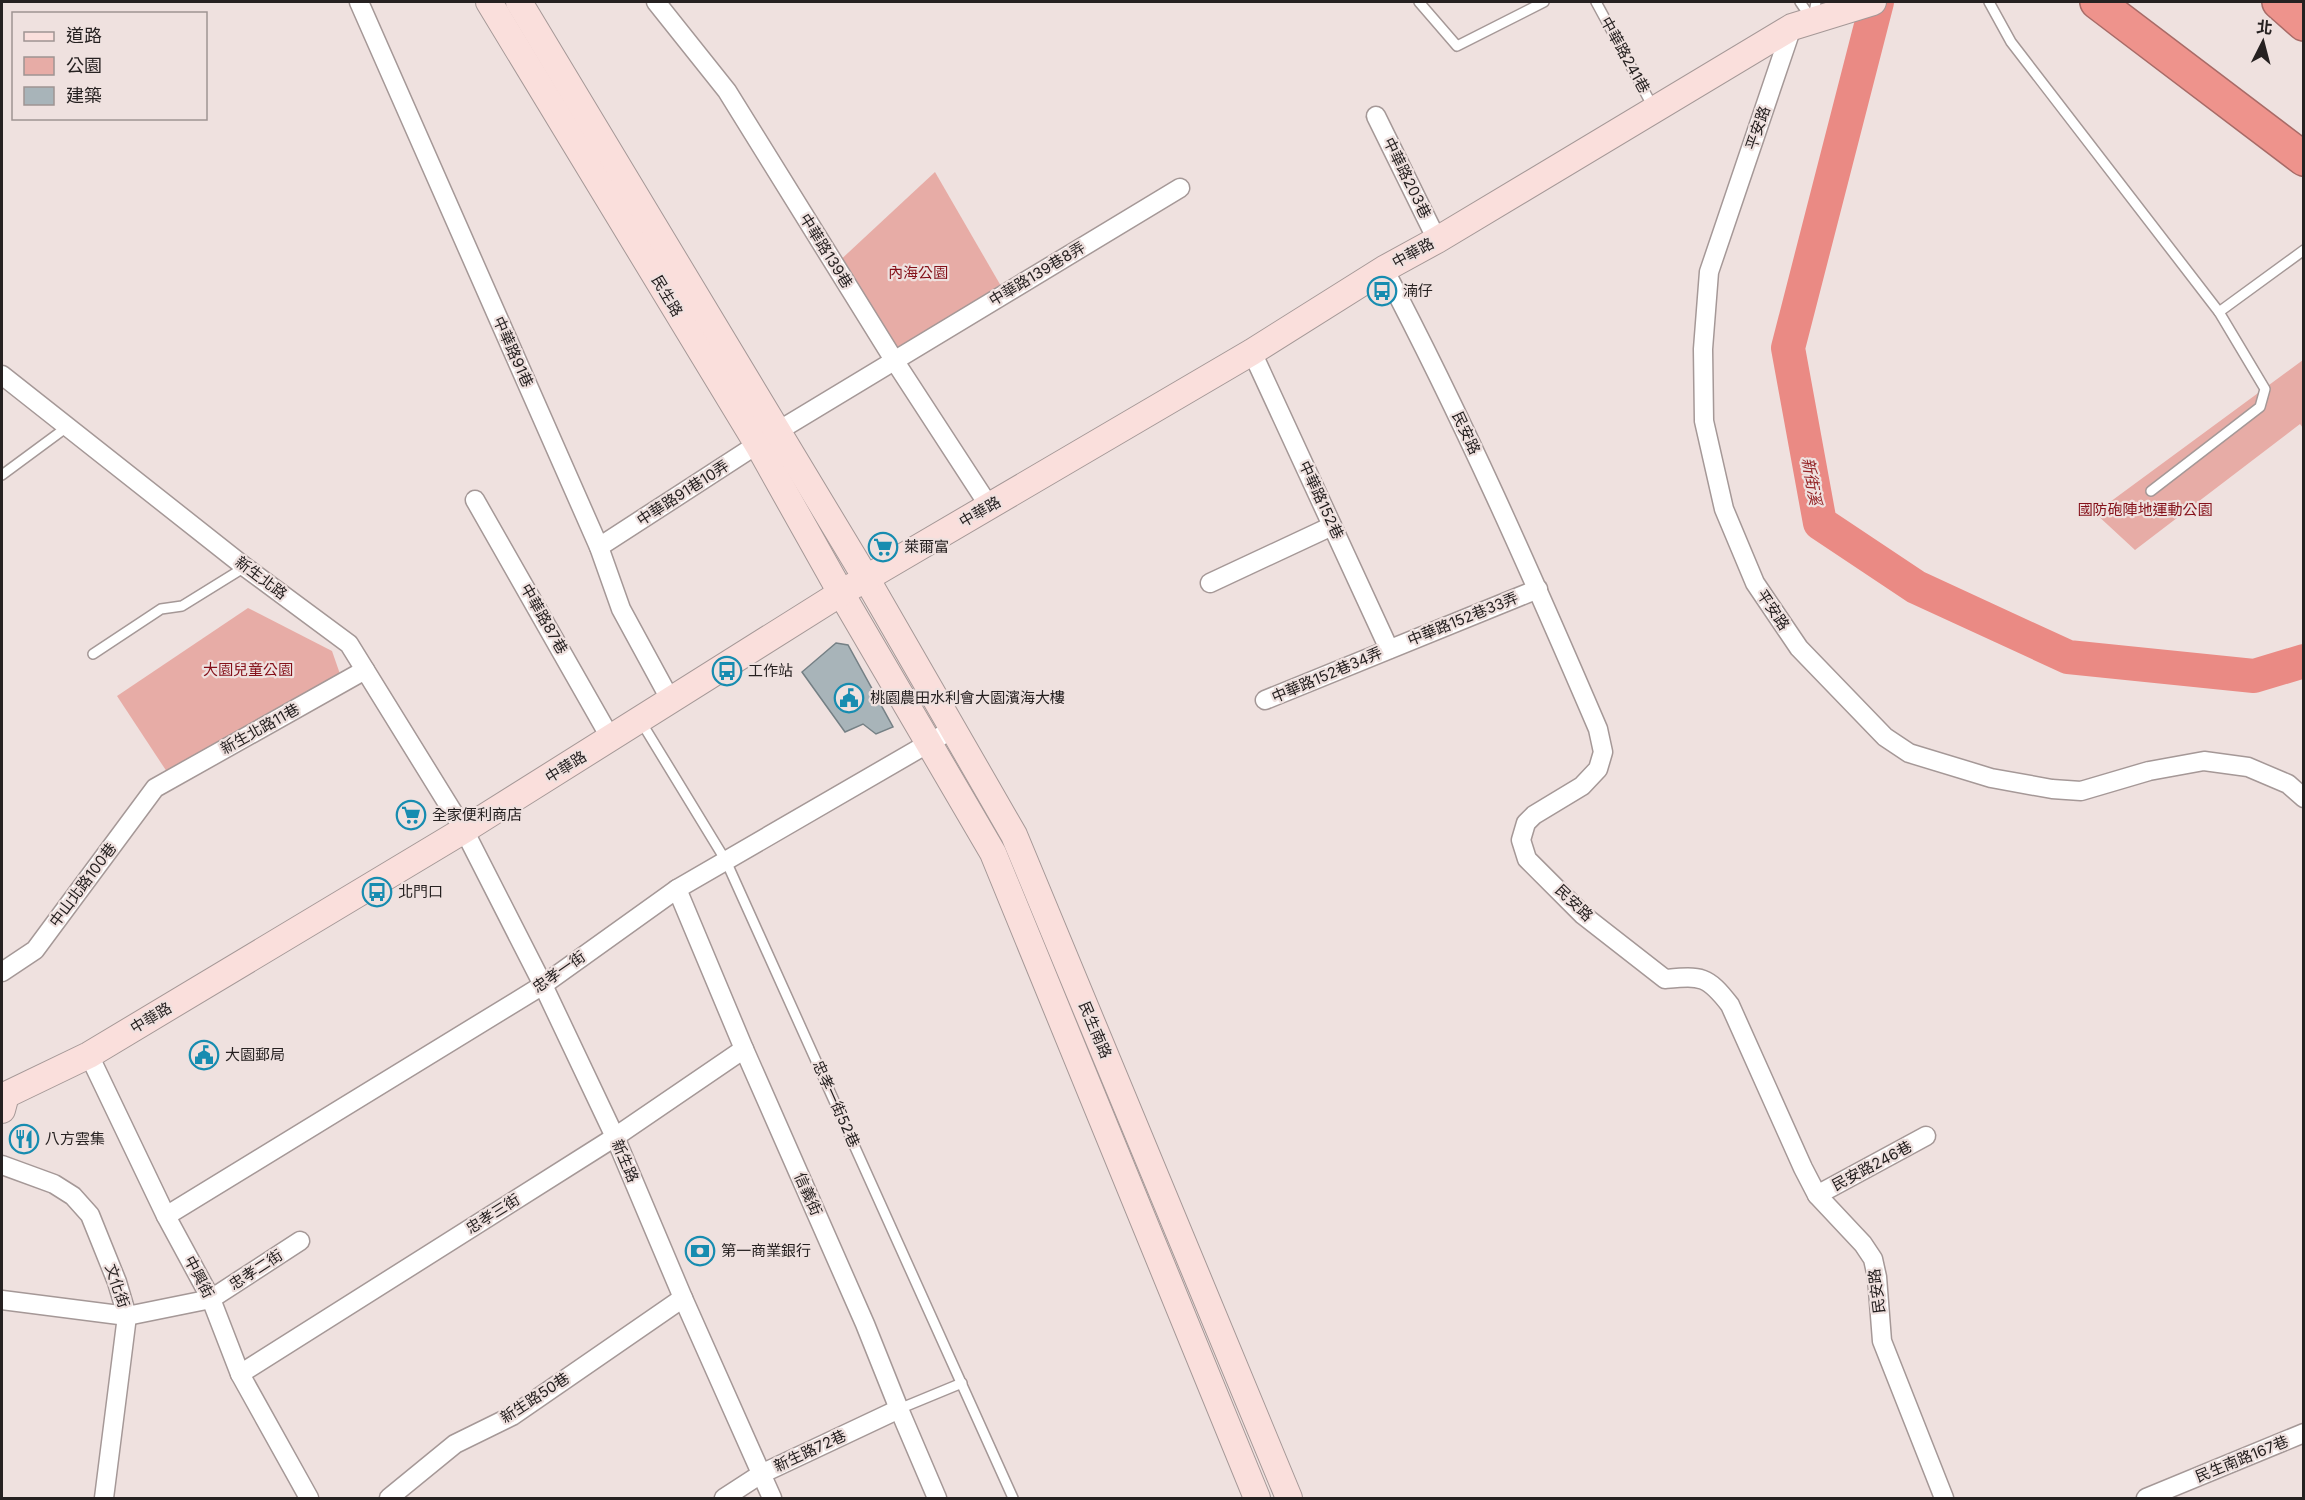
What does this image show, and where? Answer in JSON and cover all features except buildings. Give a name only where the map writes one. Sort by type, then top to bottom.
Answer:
[{"type":"highway","points":[[2097,2],[2304,159]]},
{"type":"highway","points":[[2278,2],[2304,24]]},
{"type":"main road","name":"民生路","points":[[489,2],[768,438],[866,578]]},
{"type":"main road","name":"民生路","points":[[519,2],[768,438],[841,593]]},
{"type":"main road","name":"中華路","points":[[4,1103],[89,1055],[464,830],[841,593],[1252,352],[1384,269],[1437,240],[1811,13],[1873,2]]},
{"type":"main road","name":"民生南路","points":[[866,578],[1014,835],[1289,1498]]},
{"type":"main road","name":"民生南路","points":[[841,593],[993,853],[1257,1498]]},
{"type":"street","name":"中華路91巷","points":[[359,2],[599,547],[621,609],[671,700]]},
{"type":"street","name":"中華路139巷","points":[[656,2],[727,91],[894,360],[989,506]]},
{"type":"street","name":"平安路","points":[[1811,13],[1709,272],[1702,349],[1704,421],[1724,509],[1755,584],[1799,648],[1885,737],[1910,753],[1991,778],[2052,789],[2081,791],[2149,771],[2204,761],[2248,767],[2288,784],[2304,798]]},
{"type":"street","name":"中華路203巷","points":[[1376,116],[1437,240]]},
{"type":"street","name":"中華路139巷8弄","points":[[768,438],[1180,188]]},
{"type":"street","name":"民安路","points":[[1384,269],[1428,352],[1538,589],[1598,729],[1603,752],[1598,769],[1582,786],[1534,815],[1526,823],[1521,840],[1527,859],[1583,915],[1665,980],[1696,976],[1714,985],[1730,1005],[1817,1195],[1863,1244],[1873,1259],[1877,1276],[1882,1341],[1944,1498]]},
{"type":"street","name":"中華路152巷","points":[[1252,352],[1389,649]]},
{"type":"street","name":"新生北路","points":[[2,375],[245,567],[350,644],[464,830]]},
{"type":"street","name":"中華路91巷10弄","points":[[599,547],[768,438]]},
{"type":"street","name":"中華路87巷","points":[[475,500],[611,739]]},
{"type":"street","points":[[1210,583],[1332,526]]},
{"type":"street","name":"中華路152巷33弄","points":[[1389,649],[1538,589]]},
{"type":"street","name":"中華路152巷34弄","points":[[1265,700],[1389,649]]},
{"type":"street","name":"新生北路11巷","points":[[156,788],[366,670]]},
{"type":"street","name":"忠孝一街","points":[[166,1216],[543,985],[677,889],[953,729]]},
{"type":"street","name":"中山北路100巷","points":[[2,972],[35,950],[156,788]]},
{"type":"street","name":"新生路","points":[[464,830],[543,985],[615,1137],[683,1298],[772,1498]]},
{"type":"street","name":"信義街","points":[[677,889],[744,1049],[865,1324],[937,1498]]},
{"type":"street","name":"忠孝三街","points":[[240,1374],[615,1137],[744,1049]]},
{"type":"street","name":"中興街","points":[[89,1055],[166,1216],[211,1299],[240,1374],[309,1498]]},
{"type":"street","name":"民安路246巷","points":[[1817,1195],[1926,1136]]},
{"type":"street","name":"文化街","points":[[2,1165],[54,1184],[73,1196],[90,1215],[117,1282],[127,1316],[104,1498]]},
{"type":"street","name":"忠孝二街","points":[[211,1299],[300,1241]]},
{"type":"street","name":"新生路50巷","points":[[388,1498],[455,1444],[512,1416],[683,1298]]},
{"type":"street","points":[[2,1300],[127,1316],[211,1299]]},
{"type":"street","name":"新生路72巷","points":[[724,1498],[761,1474],[899,1409]]},
{"type":"street","name":"民生南路167巷","points":[[2146,1498],[2304,1434]]},
{"type":"lane","points":[[1419,2],[1457,46],[1544,2]]},
{"type":"lane","name":"中華路241巷","points":[[1596,2],[1654,108]]},
{"type":"lane","points":[[1989,2],[2011,42],[2219,312],[2265,389],[2260,407],[2151,491]]},
{"type":"lane","points":[[2219,312],[2304,250]]},
{"type":"lane","points":[[2,475],[67,427]]},
{"type":"lane","points":[[93,654],[161,609],[182,606],[245,567]]},
{"type":"lane","name":"忠孝一街52巷","points":[[640,720],[726,861],[1013,1498]]},
{"type":"lane","points":[[899,1409],[962,1383]]},
{"type":"green space","name":"內海公園","points":[[935,172],[1005,293],[894,360],[835,265]]},
{"type":"green space","name":"國防砲陣地運動公園","points":[[2303,360],[2303,428],[2300,424],[2135,550],[2095,513]]},
{"type":"green space","name":"大園兒童公園","points":[[248,608],[332,651],[340,674],[171,778],[117,696]]},
{"type":"waterway","name":"新街溪","points":[[1877,2],[1788,348],[1820,523],[1916,587],[2068,657],[2254,676],[2304,661]]},
{"type":"place","name":"湳仔","points":[[1382,291]]},
{"type":"place","name":"萊爾富","points":[[883,547]]},
{"type":"place","name":"工作站","points":[[727,671]]},
{"type":"place","name":"桃園農田水利會大園濱海大樓","points":[[849,698]]},
{"type":"place","name":"全家便利商店","points":[[411,815]]},
{"type":"place","name":"北門口","points":[[377,892]]},
{"type":"place","name":"大園郵局","points":[[204,1055]]},
{"type":"place","name":"八方雲集","points":[[24,1139]]},
{"type":"place","name":"第一商業銀行","points":[[700,1251]]}]
